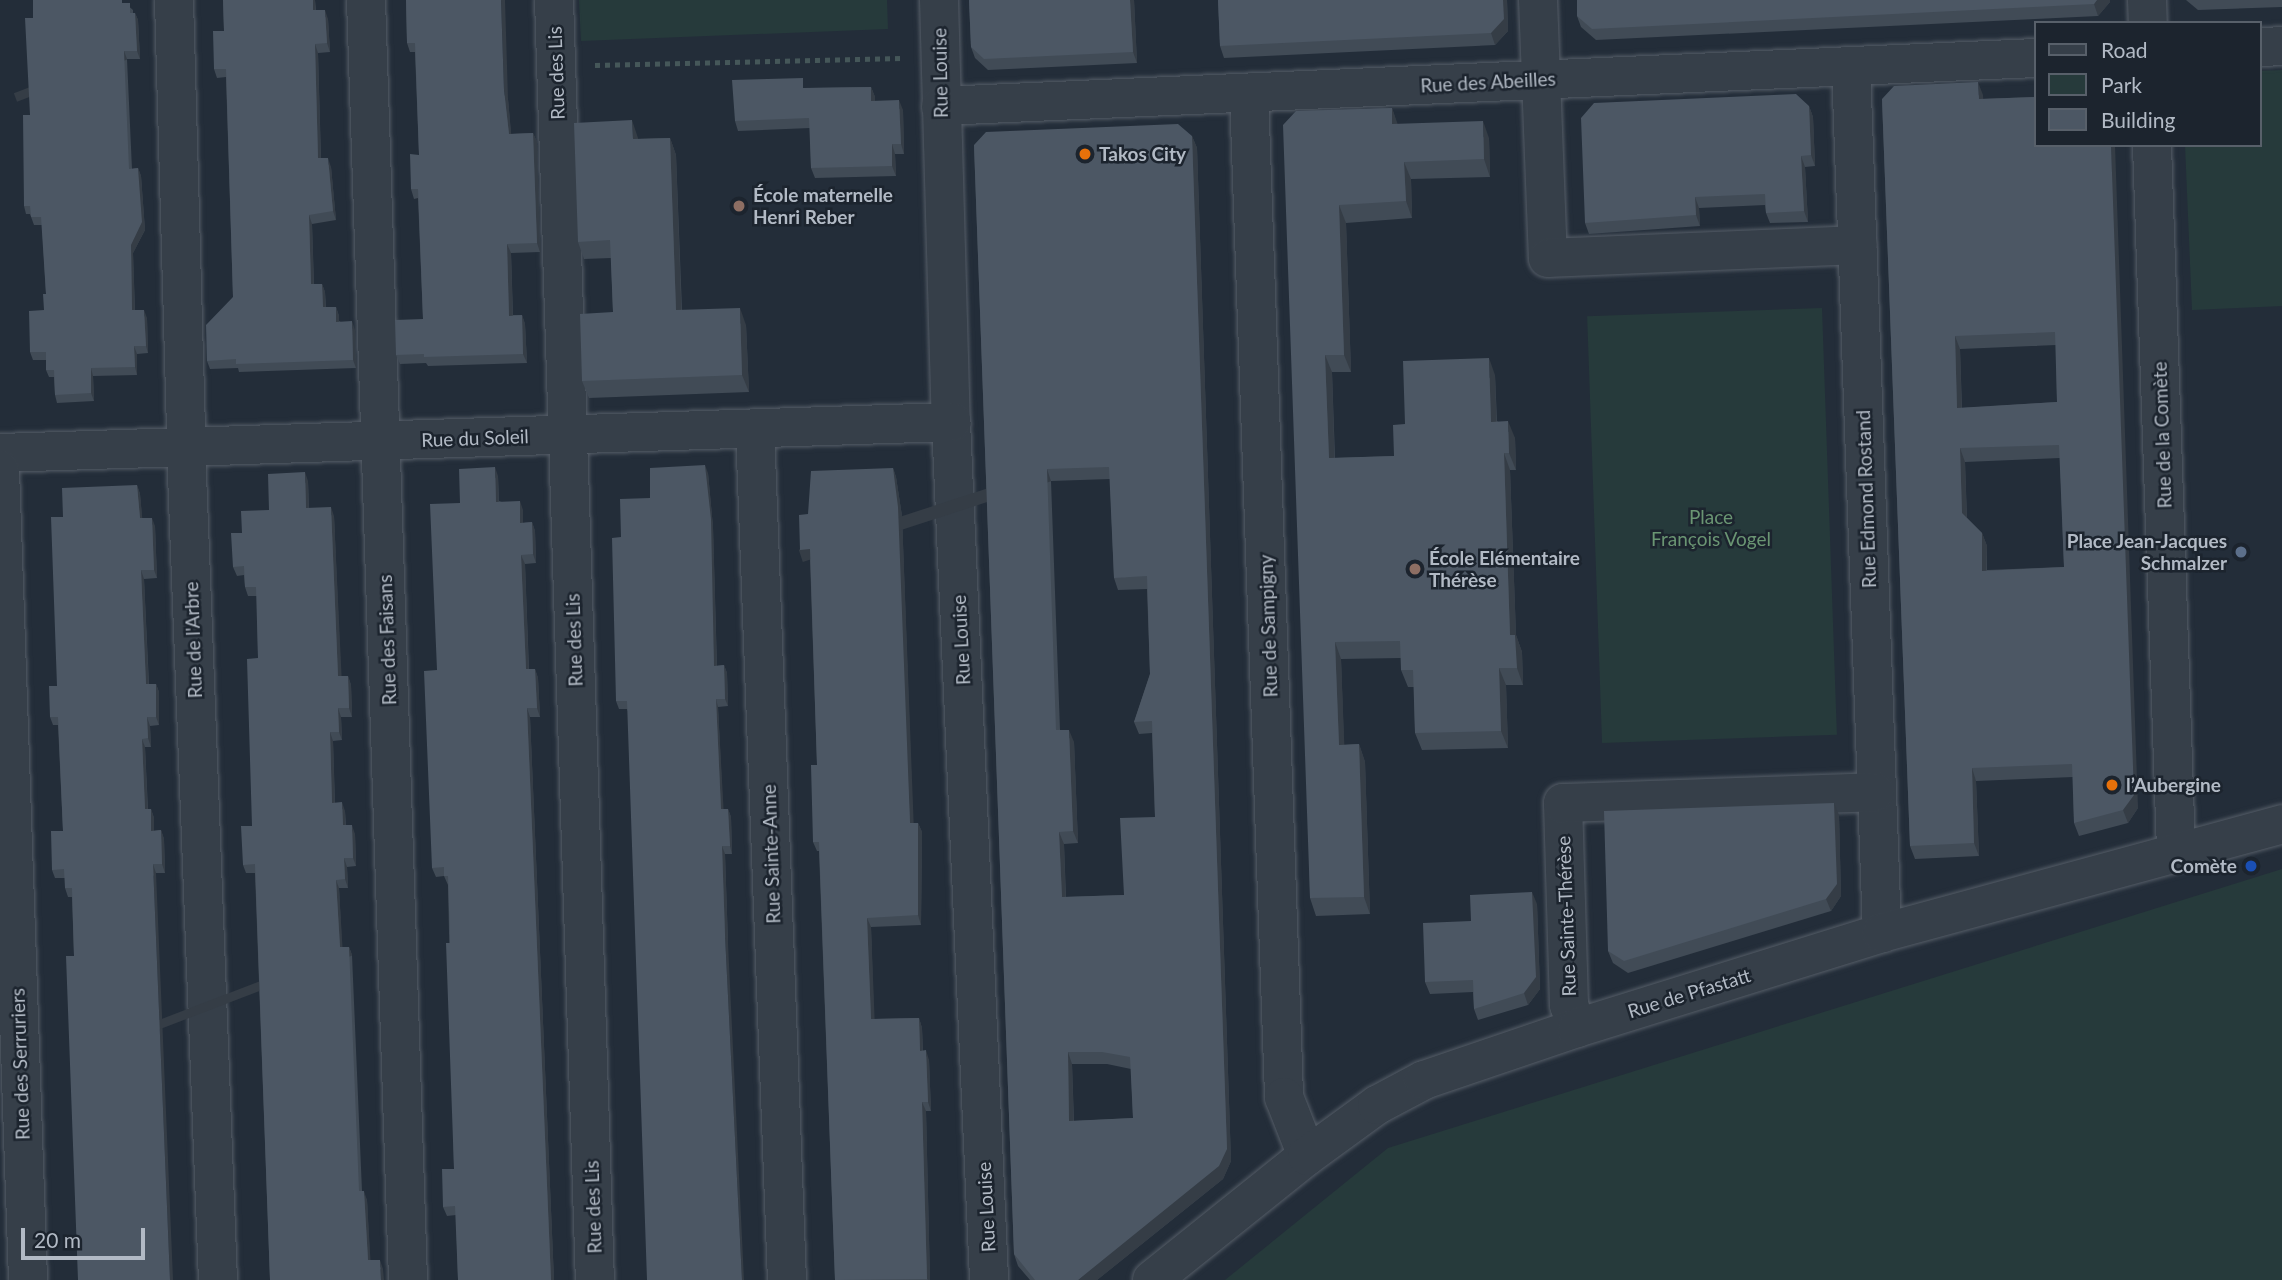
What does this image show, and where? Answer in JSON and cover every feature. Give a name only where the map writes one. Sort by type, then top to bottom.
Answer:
[{"type":"street","name":"Rue de l'Arbre","points":[[174,0],[186,445],[218,1280]]},
{"type":"street","name":"Rue des Faisans","points":[[366,0],[408,1280]]},
{"type":"street","name":"Rue des Lis","points":[[554,0],[595,1280]]},
{"type":"street","name":"Rue Louise","points":[[939,0],[951,422],[989,1280]]},
{"type":"street","points":[[1538,0],[1548,258],[1858,245]]},
{"type":"street","points":[[2147,0],[2148,21]]},
{"type":"street","points":[[2261,47],[2282,46]]},
{"type":"street","name":"Rue des Abeilles","points":[[941,106],[2034,58]]},
{"type":"street","name":"Rue Edmond Rostand","points":[[1851,66],[1882,933]]},
{"type":"street","name":"Rue de Sampigny","points":[[1250,93],[1284,1097],[1307,1156]]},
{"type":"street","name":"Rue de la Comète","points":[[2152,147],[2176,851]]},
{"type":"street","name":"Rue du Soleil","points":[[0,453],[951,422]]},
{"type":"street","name":"Rue Sainte-Anne","points":[[755,429],[787,1280]]},
{"type":"street","name":"Rue des Serruriers","points":[[0,470],[27,1280]]},
{"type":"street","name":"Rue Sainte-Thérèse","points":[[1577,1028],[1569,1005],[1563,803],[1875,792]]},
{"type":"street","name":"Rue de Pfastatt","points":[[1152,1280],[1307,1156],[1377,1105],[1424,1080],[1577,1028],[1882,933],[2282,824]]},
{"type":"path","points":[[556,66],[939,57]]},
{"type":"green space","points":[[579,0],[887,0],[888,29],[581,41]]},
{"type":"green space","points":[[2282,70],[2282,306],[2192,310],[2185,147],[2261,147],[2261,71]]},
{"type":"green space","name":"Place François Vogel","points":[[1822,308],[1837,735],[1602,743],[1587,316]]},
{"type":"green space","points":[[2282,869],[2282,1280],[1225,1280],[1388,1148]]},
{"type":"building","points":[[33,0],[122,0],[122,3],[130,3],[130,13],[135,13],[137,51],[124,51],[129,169],[138,168],[142,222],[131,245],[132,310],[144,310],[146,346],[134,346],[135,367],[91,368],[91,393],[55,395],[54,370],[46,370],[46,352],[30,352],[29,311],[44,310],[43,294],[46,294],[41,217],[31,217],[30,206],[24,206],[23,115],[30,115],[25,18],[33,18]]},
{"type":"building","points":[[223,0],[313,0],[313,10],[325,10],[327,43],[315,44],[318,158],[328,158],[333,211],[309,215],[311,284],[322,284],[323,307],[336,307],[336,322],[352,321],[353,360],[236,364],[236,359],[207,361],[206,325],[233,297],[226,69],[214,69],[213,31],[224,31]]},
{"type":"building","points":[[406,0],[501,0],[504,90],[509,134],[533,133],[537,243],[507,244],[509,316],[522,315],[523,354],[424,357],[424,354],[396,355],[395,320],[423,319],[418,189],[411,189],[410,154],[419,155],[415,43],[407,43]]},
{"type":"building","points":[[969,0],[1130,0],[1133,52],[984,59],[971,47]]},
{"type":"building","points":[[1218,0],[1503,0],[1504,19],[1491,33],[1220,46]]},
{"type":"building","points":[[1577,0],[2097,0],[2094,4],[1592,29],[1577,16]]},
{"type":"building","points":[[803,78],[803,88],[871,87],[871,101],[899,100],[901,144],[892,144],[892,166],[811,168],[809,118],[735,121],[732,80]]},
{"type":"building","points":[[1978,82],[1979,99],[2034,97],[2034,147],[2111,147],[2134,795],[2123,810],[2074,823],[2072,764],[1972,768],[1974,843],[1910,846],[1882,99],[1894,86]],"holes":[[[2055,332],[2057,402],[1957,408],[1955,336]],[[2059,445],[2064,567],[1982,571],[1982,533],[1962,513],[1960,448]]]},
{"type":"building","points":[[1796,94],[1809,106],[1811,155],[1801,156],[1804,211],[1766,213],[1765,194],[1695,197],[1696,215],[1585,223],[1581,118],[1594,103]]},
{"type":"building","points":[[1392,108],[1392,124],[1483,121],[1484,159],[1404,162],[1406,201],[1339,205],[1344,355],[1325,355],[1329,458],[1394,456],[1393,425],[1405,424],[1403,361],[1489,358],[1491,422],[1508,421],[1509,453],[1504,453],[1510,635],[1515,635],[1517,668],[1499,668],[1501,731],[1415,733],[1413,670],[1401,670],[1400,641],[1335,642],[1339,745],[1359,744],[1364,897],[1310,898],[1283,125],[1296,111]]},
{"type":"building","points":[[632,120],[633,139],[670,138],[676,310],[740,308],[742,375],[582,381],[580,314],[613,312],[610,240],[578,242],[574,123]]},
{"type":"building","points":[[1178,124],[1192,136],[1227,1149],[1219,1166],[1078,1280],[1035,1280],[1014,1254],[974,145],[986,132]],"holes":[[[1109,467],[1114,578],[1147,576],[1150,674],[1134,722],[1152,721],[1155,817],[1120,818],[1124,895],[1062,897],[1059,832],[1073,831],[1069,730],[1056,730],[1047,469]],[[1068,1052],[1102,1052],[1130,1057],[1133,1118],[1069,1121]]]},
{"type":"building","points":[[705,465],[711,519],[714,666],[724,665],[725,699],[716,699],[721,809],[728,809],[730,846],[722,846],[742,1280],[647,1280],[627,701],[616,701],[612,538],[621,537],[620,499],[650,498],[650,468]]},
{"type":"building","points":[[495,467],[496,502],[520,501],[520,523],[532,522],[533,554],[521,555],[526,669],[535,669],[537,708],[527,708],[551,1280],[458,1280],[455,1206],[443,1207],[442,1169],[454,1169],[446,943],[450,943],[448,876],[444,876],[444,867],[432,868],[424,671],[437,670],[430,504],[460,503],[459,469]]},
{"type":"building","points":[[893,468],[898,507],[910,823],[918,823],[918,915],[867,918],[871,1019],[919,1018],[920,1051],[926,1050],[928,1102],[922,1102],[927,1279],[835,1280],[819,842],[813,842],[811,765],[817,765],[810,549],[800,550],[799,515],[808,514],[811,471]]},
{"type":"building","points":[[305,472],[306,508],[331,507],[338,676],[348,676],[349,708],[338,708],[339,732],[330,732],[332,803],[342,802],[343,825],[352,825],[353,858],[344,858],[345,879],[336,880],[340,947],[349,947],[359,1191],[364,1191],[368,1260],[380,1260],[381,1280],[270,1280],[255,864],[243,865],[241,826],[252,826],[247,659],[258,658],[256,587],[245,587],[244,566],[233,567],[231,533],[242,533],[241,511],[269,510],[268,474]]},
{"type":"building","points":[[137,485],[140,518],[152,518],[154,570],[141,570],[146,684],[156,684],[156,717],[147,717],[148,738],[142,739],[145,809],[151,809],[151,831],[161,830],[162,864],[153,864],[170,1280],[78,1280],[66,956],[74,956],[72,888],[65,888],[64,869],[52,870],[51,831],[63,831],[58,717],[50,717],[49,686],[57,686],[51,517],[63,517],[62,488]]},
{"type":"building","points":[[1834,803],[1837,884],[1826,899],[1624,961],[1608,951],[1604,811]]},
{"type":"building","points":[[1532,892],[1536,977],[1524,993],[1474,1009],[1473,980],[1425,982],[1423,923],[1471,921],[1470,895]]},
{"type":"place","name":"Takos City","points":[[1085,154]]},
{"type":"place","name":"École maternelle Henri Reber","points":[[739,206]]},
{"type":"place","name":"Place Jean-Jacques Schmalzer","points":[[2241,552]]},
{"type":"place","name":"École Elémentaire Thérèse","points":[[1415,569]]},
{"type":"place","name":"l’Aubergine","points":[[2112,785]]},
{"type":"place","name":"Comète","points":[[2251,866]]}]
